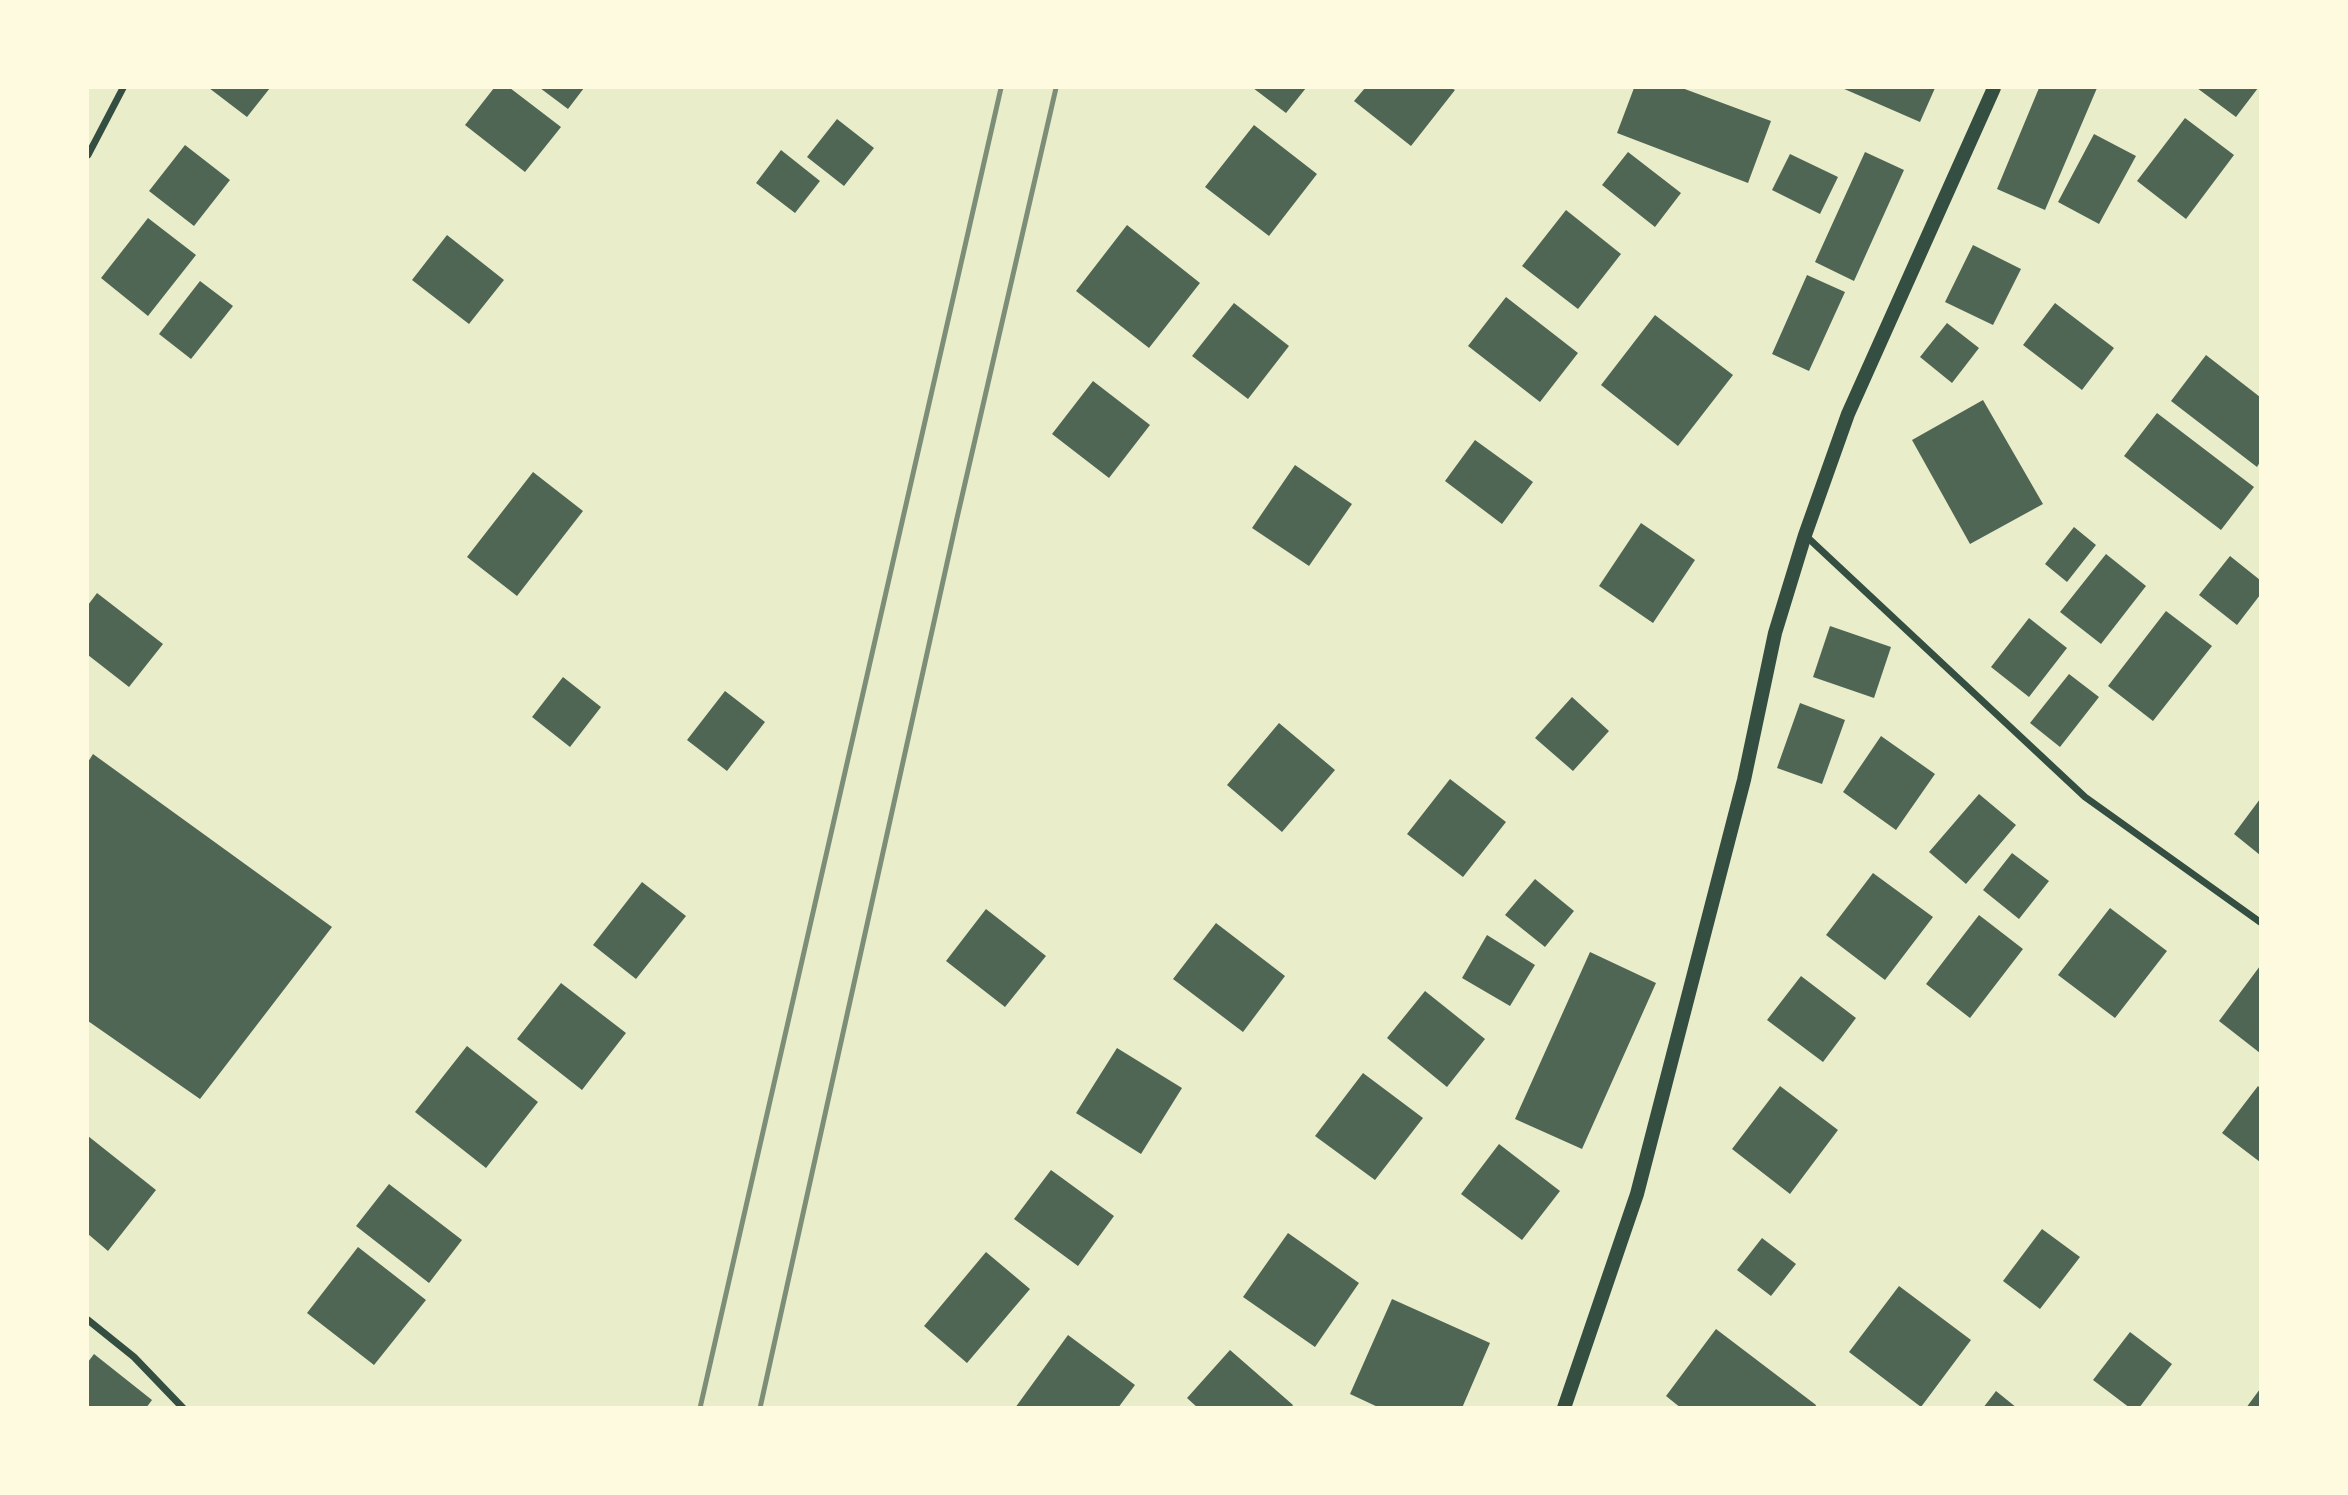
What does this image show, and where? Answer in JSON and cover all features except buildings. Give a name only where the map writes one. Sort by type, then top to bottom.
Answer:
[{"type":"main road","points":[[1564,1408],[1637,1195],[1744,780],[1775,633],[1805,535],[1848,414],[1994,88]]},
{"type":"street","points":[[88,155],[124,88]]},
{"type":"street","points":[[1805,535],[2085,797],[2260,922]]},
{"type":"street","points":[[88,1320],[134,1357],[183,1408]]},
{"type":"railway","points":[[700,1408],[1001,88]]},
{"type":"railway","points":[[760,1408],[957,518],[1056,88]]}]
